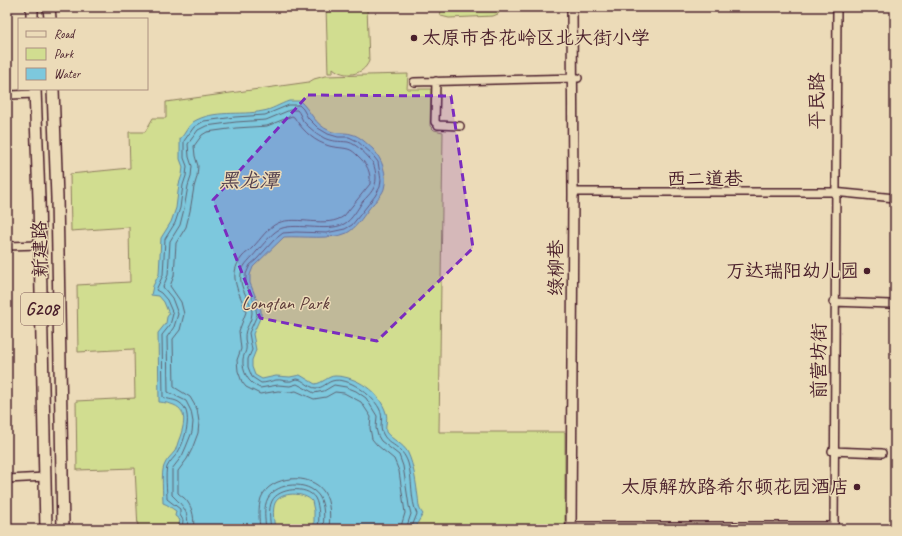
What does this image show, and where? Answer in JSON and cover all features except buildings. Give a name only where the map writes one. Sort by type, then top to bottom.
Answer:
[{"type":"main road","points":[[32,7],[32,18]]},
{"type":"main road","points":[[49,7],[50,18]]},
{"type":"main road","name":"新建路","points":[[53,90],[58,236],[63,529]]},
{"type":"main road","name":"新建路","points":[[35,92],[46,529]]},
{"type":"street","name":"绿柳巷","points":[[572,7],[576,78]]},
{"type":"street","name":"绿柳巷","points":[[573,528],[576,78],[578,7]]},
{"type":"street","name":"平民路","points":[[833,7],[834,193]]},
{"type":"street","name":"平民路","points":[[834,193],[837,7]]},
{"type":"street","points":[[414,82],[576,78]]},
{"type":"street","points":[[436,81],[435,122],[438,125],[460,126]]},
{"type":"street","points":[[10,95],[35,92]]},
{"type":"street","name":"西二道巷","points":[[576,193],[834,193],[895,198]]},
{"type":"street","name":"前营坊街","points":[[833,528],[834,193]]},
{"type":"street","points":[[7,246],[40,245]]},
{"type":"street","points":[[834,302],[890,304]]},
{"type":"street","points":[[834,451],[882,454]]},
{"type":"street","points":[[7,479],[45,477]]},
{"type":"street","points":[[573,528],[833,528]]},
{"type":"highlighted area","points":[[308,95],[451,96],[473,248],[377,341],[260,318],[213,200]]},
{"type":"green space","points":[[326,7],[367,7],[369,61],[362,70],[353,74],[348,74],[337,71],[333,68],[333,73],[328,73]]},
{"type":"green space","points":[[439,7],[502,7],[498,14],[493,16],[449,18],[441,16]]},
{"type":"green space","name":"Longtan Park","points":[[408,74],[407,89],[431,89],[430,126],[434,130],[443,132],[439,432],[565,432],[565,529],[138,529],[135,468],[77,470],[76,401],[135,398],[134,349],[78,352],[77,285],[130,282],[129,227],[71,231],[70,174],[130,168],[129,132],[145,132],[153,118],[166,118],[166,102],[309,82],[325,76]]},
{"type":"water","name":"黑龙潭","points":[[289,101],[300,101],[316,121],[325,128],[333,132],[354,135],[365,142],[373,149],[381,162],[385,173],[385,184],[383,192],[356,226],[347,233],[325,237],[284,237],[253,267],[250,275],[250,283],[261,310],[261,316],[253,334],[256,350],[252,360],[252,367],[255,375],[262,379],[276,376],[290,377],[300,375],[315,384],[335,376],[359,382],[373,392],[383,405],[386,413],[386,432],[406,450],[412,463],[416,480],[419,506],[423,514],[416,529],[314,529],[314,511],[312,501],[304,496],[293,494],[282,496],[275,503],[273,512],[275,529],[178,529],[180,520],[175,516],[176,511],[163,503],[163,469],[166,462],[176,449],[184,422],[182,412],[179,408],[174,405],[159,402],[158,333],[166,323],[169,314],[164,302],[159,296],[151,295],[153,286],[159,274],[161,238],[171,222],[176,208],[183,167],[180,159],[180,139],[193,122],[201,118],[218,114],[263,111]]},
{"type":"place","name":"太原市杏花岭区北大街小学","points":[[414,38]]},
{"type":"place","name":"万达瑞阳幼儿园","points":[[867,271]]},
{"type":"place","name":"太原解放路希尔顿花园酒店","points":[[857,487]]}]
